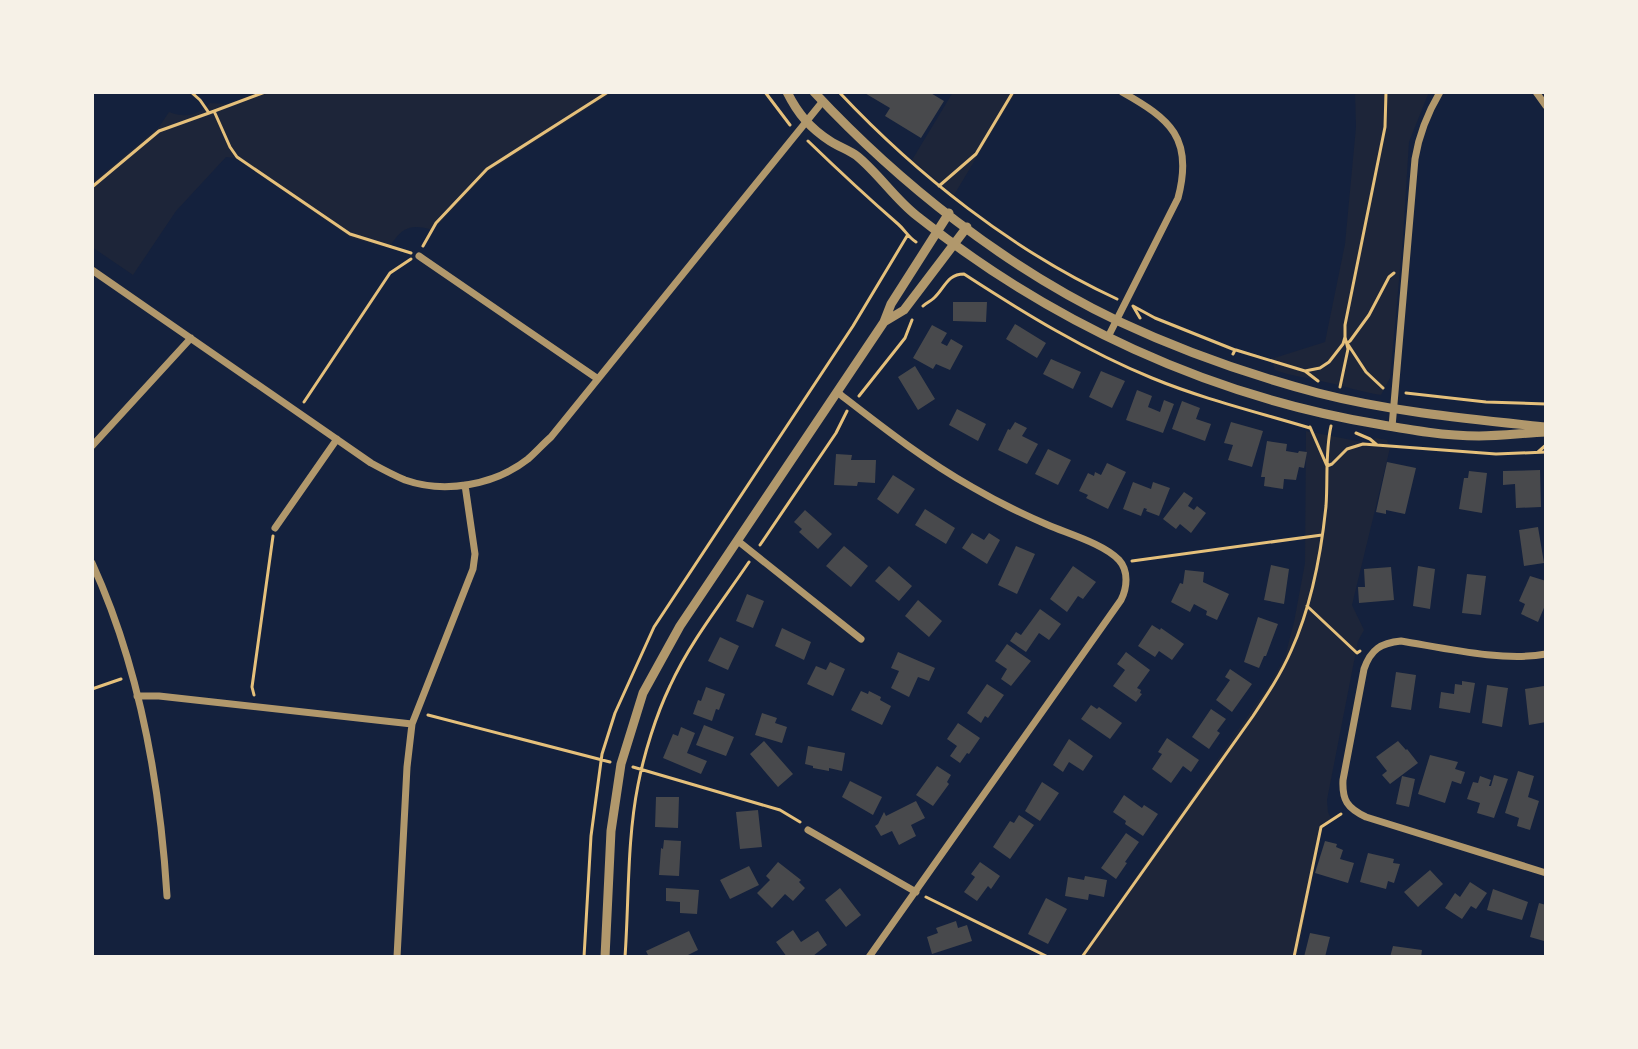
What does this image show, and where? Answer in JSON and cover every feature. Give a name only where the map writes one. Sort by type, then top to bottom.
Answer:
[{"type":"street","points":[[787,92],[806,123],[856,155],[914,214],[970,256],[1048,306],[1159,360],[1314,417],[1348,424],[1480,436],[1546,430]]},
{"type":"street","points":[[814,92],[873,152],[928,199],[1040,278],[1117,320],[1256,375],[1321,389],[1353,400],[1546,430]]},
{"type":"street","points":[[1108,337],[1178,198],[1184,176],[1183,151],[1172,128],[1151,109],[1122,92]]},
{"type":"street","points":[[1392,427],[1419,139],[1440,92]]},
{"type":"street","points":[[1536,92],[1546,106]]},
{"type":"street","points":[[92,270],[371,463],[403,479],[433,486],[465,485],[493,478],[529,459],[551,437],[823,101]]},
{"type":"street","points":[[605,957],[611,831],[621,764],[643,693],[680,626],[884,322],[891,304],[949,213]]},
{"type":"street","points":[[884,322],[904,310],[967,227]]},
{"type":"street","points":[[419,256],[598,379]]},
{"type":"street","points":[[92,446],[191,338]]},
{"type":"street","points":[[837,392],[899,441],[972,487],[1107,550],[1122,563],[1126,583],[1121,600],[869,957]]},
{"type":"street","points":[[275,528],[337,439]]},
{"type":"street","points":[[397,957],[412,724],[473,569],[475,554],[465,485]]},
{"type":"street","points":[[738,541],[861,639]]},
{"type":"street","points":[[92,563],[116,620],[149,744],[157,785],[167,896]]},
{"type":"street","points":[[1546,654],[1501,656],[1401,641],[1377,648],[1368,657],[1364,669],[1342,793],[1348,805],[1366,817],[1546,873]]},
{"type":"street","points":[[137,696],[412,724]]},
{"type":"street","points":[[808,830],[916,892]]},
{"type":"path","points":[[191,92],[212,112],[237,157],[350,234],[419,256]]},
{"type":"path","points":[[92,187],[159,131],[265,92]]},
{"type":"path","points":[[297,412],[390,273],[419,256],[436,223],[487,169],[608,92]]},
{"type":"path","points":[[765,92],[791,126]]},
{"type":"path","points":[[839,92],[899,153],[990,225],[1096,289],[1098,299]]},
{"type":"path","points":[[940,185],[976,154],[1013,92]]},
{"type":"path","points":[[584,957],[591,836],[600,760],[615,713],[654,627],[853,326],[907,236],[808,141],[817,143]]},
{"type":"path","points":[[1382,387],[1366,372],[1347,343],[1369,315],[1389,277],[1405,272]]},
{"type":"path","points":[[861,394],[905,338],[916,310],[934,298],[956,274],[964,274],[1075,341],[1138,371],[1189,392],[1310,428]]},
{"type":"path","points":[[1143,323],[1133,306],[1235,350],[1305,371],[1320,368],[1329,362],[1345,337]]},
{"type":"path","points":[[1231,357],[1235,350]]},
{"type":"path","points":[[1305,371],[1321,389]]},
{"type":"path","points":[[1189,392],[1192,384]]},
{"type":"path","points":[[1424,394],[1486,402],[1546,404]]},
{"type":"path","points":[[625,957],[637,789],[670,685],[693,645],[836,433],[843,417]]},
{"type":"path","points":[[1314,417],[1310,428],[1327,466],[1347,449],[1363,444],[1496,454],[1546,452]]},
{"type":"path","points":[[1348,424],[1377,445]]},
{"type":"path","points":[[1538,452],[1546,445]]},
{"type":"path","points":[[254,707],[252,687],[275,528]]},
{"type":"path","points":[[1122,563],[1322,535]]},
{"type":"path","points":[[1307,606],[1357,653],[1360,651],[1368,657]]},
{"type":"path","points":[[92,689],[133,675]]},
{"type":"path","points":[[416,712],[600,760]]},
{"type":"path","points":[[1082,957],[1253,716]]},
{"type":"path","points":[[642,769],[780,810],[808,830]]},
{"type":"path","points":[[628,788],[637,789]]},
{"type":"path","points":[[1294,957],[1321,827],[1341,814],[1348,805]]},
{"type":"path","points":[[916,892],[1048,957]]},
{"type":"shaded area","points":[[259,92],[613,92],[488,172],[433,230],[418,227],[407,229],[389,248],[351,238],[235,158],[226,157],[176,211],[133,275],[92,247],[92,183],[159,127],[169,112],[191,115],[210,103],[227,104]]},
{"type":"shaded area","points":[[953,92],[1016,92],[954,195],[912,160]]},
{"type":"shaded area","points":[[1355,92],[1429,92],[1409,142],[1390,378],[1381,395],[1275,370],[1271,359],[1325,342],[1345,244],[1356,127]]},
{"type":"shaded area","points":[[1306,431],[1367,443],[1376,438],[1387,440],[1390,448],[1352,605],[1364,630],[1358,641],[1327,800],[1332,821],[1322,829],[1297,957],[1080,957],[1268,687],[1285,657],[1305,563]]},
{"type":"building","points":[[863,92],[929,92],[944,101],[921,138],[885,116],[890,108]]},
{"type":"building","points":[[953,302],[987,302],[986,322],[953,321]]},
{"type":"building","points":[[1015,324],[1046,343],[1037,358],[1006,339]]},
{"type":"building","points":[[932,325],[947,333],[941,343],[947,346],[951,339],[963,346],[950,370],[936,364],[933,369],[913,358]]},
{"type":"building","points":[[1051,359],[1081,372],[1073,389],[1043,374]]},
{"type":"building","points":[[915,366],[935,399],[918,410],[898,377]]},
{"type":"building","points":[[1101,371],[1125,381],[1112,408],[1089,397]]},
{"type":"building","points":[[1137,390],[1152,396],[1148,407],[1160,412],[1164,400],[1174,404],[1163,433],[1126,420]]},
{"type":"building","points":[[1182,401],[1200,408],[1196,419],[1211,424],[1205,441],[1172,429]]},
{"type":"building","points":[[957,409],[986,424],[978,441],[949,425]]},
{"type":"building","points":[[1015,422],[1027,428],[1022,436],[1038,444],[1027,464],[998,450]]},
{"type":"building","points":[[1231,422],[1263,431],[1252,467],[1228,460],[1233,445],[1224,443]]},
{"type":"building","points":[[1267,441],[1287,444],[1286,451],[1307,452],[1304,468],[1299,467],[1296,480],[1284,479],[1283,489],[1264,486],[1265,477],[1261,477]]},
{"type":"building","points":[[1048,449],[1071,460],[1058,485],[1035,474]]},
{"type":"building","points":[[836,454],[852,455],[851,460],[876,460],[875,483],[834,485]]},
{"type":"building","points":[[1387,462],[1416,468],[1405,514],[1386,510],[1386,514],[1376,512]]},
{"type":"building","points":[[1107,463],[1126,472],[1108,509],[1079,491],[1088,473],[1101,475]]},
{"type":"building","points":[[1540,470],[1541,507],[1516,508],[1515,484],[1503,485],[1503,471]]},
{"type":"building","points":[[1469,471],[1487,473],[1482,513],[1459,509],[1464,478],[1468,478]]},
{"type":"building","points":[[893,475],[915,489],[898,514],[877,499]]},
{"type":"building","points":[[1133,482],[1151,489],[1153,482],[1170,488],[1159,516],[1144,508],[1141,516],[1123,509]]},
{"type":"building","points":[[1184,492],[1193,498],[1188,506],[1194,510],[1197,506],[1206,513],[1191,533],[1180,524],[1176,529],[1163,519]]},
{"type":"building","points":[[925,509],[955,528],[946,544],[915,525]]},
{"type":"building","points":[[805,510],[832,534],[818,549],[799,532],[802,529],[794,522]]},
{"type":"building","points":[[1538,527],[1544,563],[1524,566],[1519,530]]},
{"type":"building","points":[[972,533],[984,540],[989,533],[1000,540],[987,564],[962,548]]},
{"type":"building","points":[[844,546],[868,566],[851,587],[826,566]]},
{"type":"building","points":[[1016,546],[1035,554],[1017,594],[998,585]]},
{"type":"building","points":[[1271,565],[1289,569],[1284,604],[1264,600]]},
{"type":"building","points":[[889,566],[912,586],[899,601],[875,581]]},
{"type":"building","points":[[1073,566],[1096,582],[1083,599],[1078,596],[1067,612],[1050,599]]},
{"type":"building","points":[[1418,566],[1435,569],[1430,609],[1413,606]]},
{"type":"building","points":[[1391,567],[1394,600],[1359,603],[1358,587],[1365,587],[1364,569]]},
{"type":"building","points":[[1185,570],[1204,572],[1203,582],[1229,594],[1217,620],[1194,604],[1190,612],[1171,602],[1180,583],[1183,584]]},
{"type":"building","points":[[1467,574],[1486,576],[1481,615],[1462,613]]},
{"type":"building","points":[[1530,576],[1546,581],[1546,603],[1538,622],[1521,614],[1525,604],[1519,601]]},
{"type":"building","points":[[747,594],[764,601],[753,628],[736,621]]},
{"type":"building","points":[[918,600],[942,621],[929,637],[905,616]]},
{"type":"building","points":[[1040,609],[1061,624],[1049,640],[1039,633],[1026,652],[1010,641],[1016,632],[1021,635]]},
{"type":"building","points":[[1258,617],[1278,624],[1259,668],[1244,662]]},
{"type":"building","points":[[1152,625],[1184,644],[1172,660],[1159,651],[1155,657],[1138,646]]},
{"type":"building","points":[[782,628],[811,642],[804,660],[775,646]]},
{"type":"building","points":[[720,637],[739,646],[728,670],[708,661]]},
{"type":"building","points":[[1007,644],[1031,661],[1011,686],[1001,679],[1007,669],[995,661]]},
{"type":"building","points":[[898,652],[935,668],[929,681],[918,677],[909,697],[891,688],[899,671],[891,668]]},
{"type":"building","points":[[1126,652],[1150,670],[1137,688],[1142,694],[1136,702],[1113,686],[1125,670],[1117,664]]},
{"type":"building","points":[[830,662],[845,669],[833,696],[807,684],[816,666],[826,670]]},
{"type":"building","points":[[1230,669],[1252,684],[1232,712],[1216,700],[1230,680],[1225,677]]},
{"type":"building","points":[[1396,672],[1416,675],[1411,710],[1391,707]]},
{"type":"building","points":[[1462,681],[1475,683],[1470,713],[1439,708],[1441,692],[1454,694],[1455,684],[1462,685]]},
{"type":"building","points":[[987,684],[1004,695],[981,723],[967,713]]},
{"type":"building","points":[[1487,685],[1508,688],[1502,727],[1482,723]]},
{"type":"building","points":[[1544,686],[1546,722],[1529,725],[1525,689]]},
{"type":"building","points":[[706,687],[725,694],[712,721],[693,714]]},
{"type":"building","points":[[861,691],[881,697],[880,700],[891,706],[882,725],[851,710]]},
{"type":"building","points":[[1091,705],[1122,723],[1110,739],[1081,719]]},
{"type":"building","points":[[1211,709],[1226,719],[1209,749],[1192,737]]},
{"type":"building","points":[[762,713],[777,718],[775,723],[787,727],[782,743],[755,735]]},
{"type":"building","points":[[958,723],[980,738],[960,763],[950,756],[957,746],[947,739]]},
{"type":"building","points":[[704,725],[734,737],[726,756],[696,745]]},
{"type":"building","points":[[681,727],[695,733],[687,753],[707,761],[701,774],[663,758],[673,734],[678,736]]},
{"type":"building","points":[[1167,738],[1199,760],[1191,772],[1183,766],[1171,783],[1152,769],[1162,754],[1158,752]]},
{"type":"building","points":[[1069,739],[1093,756],[1083,771],[1069,762],[1063,772],[1053,765]]},
{"type":"building","points":[[764,741],[793,774],[778,787],[750,754]]},
{"type":"building","points":[[1398,741],[1418,763],[1390,784],[1382,775],[1387,771],[1376,757]]},
{"type":"building","points":[[808,746],[845,753],[842,771],[813,768],[805,764]]},
{"type":"building","points":[[1430,755],[1458,762],[1455,769],[1465,772],[1461,784],[1452,781],[1445,803],[1418,794]]},
{"type":"building","points":[[937,766],[951,775],[949,784],[933,806],[916,795]]},
{"type":"building","points":[[1518,771],[1534,776],[1528,797],[1539,801],[1530,830],[1517,826],[1519,818],[1505,813]]},
{"type":"building","points":[[1494,775],[1508,779],[1494,818],[1477,813],[1480,803],[1467,799],[1473,782],[1478,783],[1480,776],[1491,780],[1491,786]]},
{"type":"building","points":[[1402,776],[1415,779],[1409,807],[1396,804]]},
{"type":"building","points":[[850,781],[882,797],[873,815],[842,797]]},
{"type":"building","points":[[1042,782],[1059,793],[1040,821],[1025,811]]},
{"type":"building","points":[[1124,795],[1142,808],[1144,805],[1158,814],[1143,836],[1113,812]]},
{"type":"building","points":[[656,797],[679,797],[678,828],[655,827]]},
{"type":"building","points":[[916,801],[925,818],[911,825],[916,836],[899,845],[892,831],[881,836],[875,826],[884,812],[886,816]]},
{"type":"building","points":[[758,810],[762,847],[740,849],[736,812]]},
{"type":"building","points":[[1019,815],[1034,825],[1010,859],[993,847],[1010,821],[1014,823]]},
{"type":"building","points":[[1126,833],[1139,842],[1116,879],[1101,868]]},
{"type":"building","points":[[664,840],[681,841],[679,876],[659,875]]},
{"type":"building","points":[[1325,841],[1337,844],[1336,847],[1343,850],[1340,859],[1354,863],[1348,883],[1315,873]]},
{"type":"building","points":[[1368,853],[1394,859],[1393,863],[1400,864],[1394,883],[1388,881],[1386,889],[1360,882]]},
{"type":"building","points":[[778,862],[801,880],[799,882],[805,888],[793,901],[785,894],[772,908],[757,893],[770,880],[766,876]]},
{"type":"building","points":[[980,862],[1000,876],[977,901],[964,892],[975,877],[971,874]]},
{"type":"building","points":[[749,866],[759,885],[730,899],[720,880]]},
{"type":"building","points":[[1430,870],[1443,884],[1418,907],[1404,892]]},
{"type":"building","points":[[1085,876],[1107,880],[1104,897],[1089,894],[1088,900],[1065,896],[1068,877],[1084,880]]},
{"type":"building","points":[[1470,882],[1487,893],[1476,909],[1471,906],[1462,919],[1445,908],[1455,893],[1460,897]]},
{"type":"building","points":[[666,888],[699,890],[697,914],[680,913],[680,902],[666,901]]},
{"type":"building","points":[[840,888],[861,915],[846,927],[825,900]]},
{"type":"building","points":[[1493,889],[1528,902],[1522,920],[1487,910]]},
{"type":"building","points":[[1046,898],[1067,909],[1048,944],[1028,934]]},
{"type":"building","points":[[1539,903],[1546,905],[1544,941],[1530,937]]},
{"type":"building","points":[[956,921],[958,928],[967,925],[972,941],[932,954],[927,937],[938,933],[936,928]]},
{"type":"building","points":[[793,930],[801,942],[818,931],[827,945],[814,957],[787,957],[776,942]]},
{"type":"building","points":[[689,931],[698,950],[684,957],[649,957],[646,951]]},
{"type":"building","points":[[1310,933],[1330,937],[1325,957],[1304,957]]},
{"type":"building","points":[[1393,946],[1422,950],[1421,957],[1390,957]]}]
